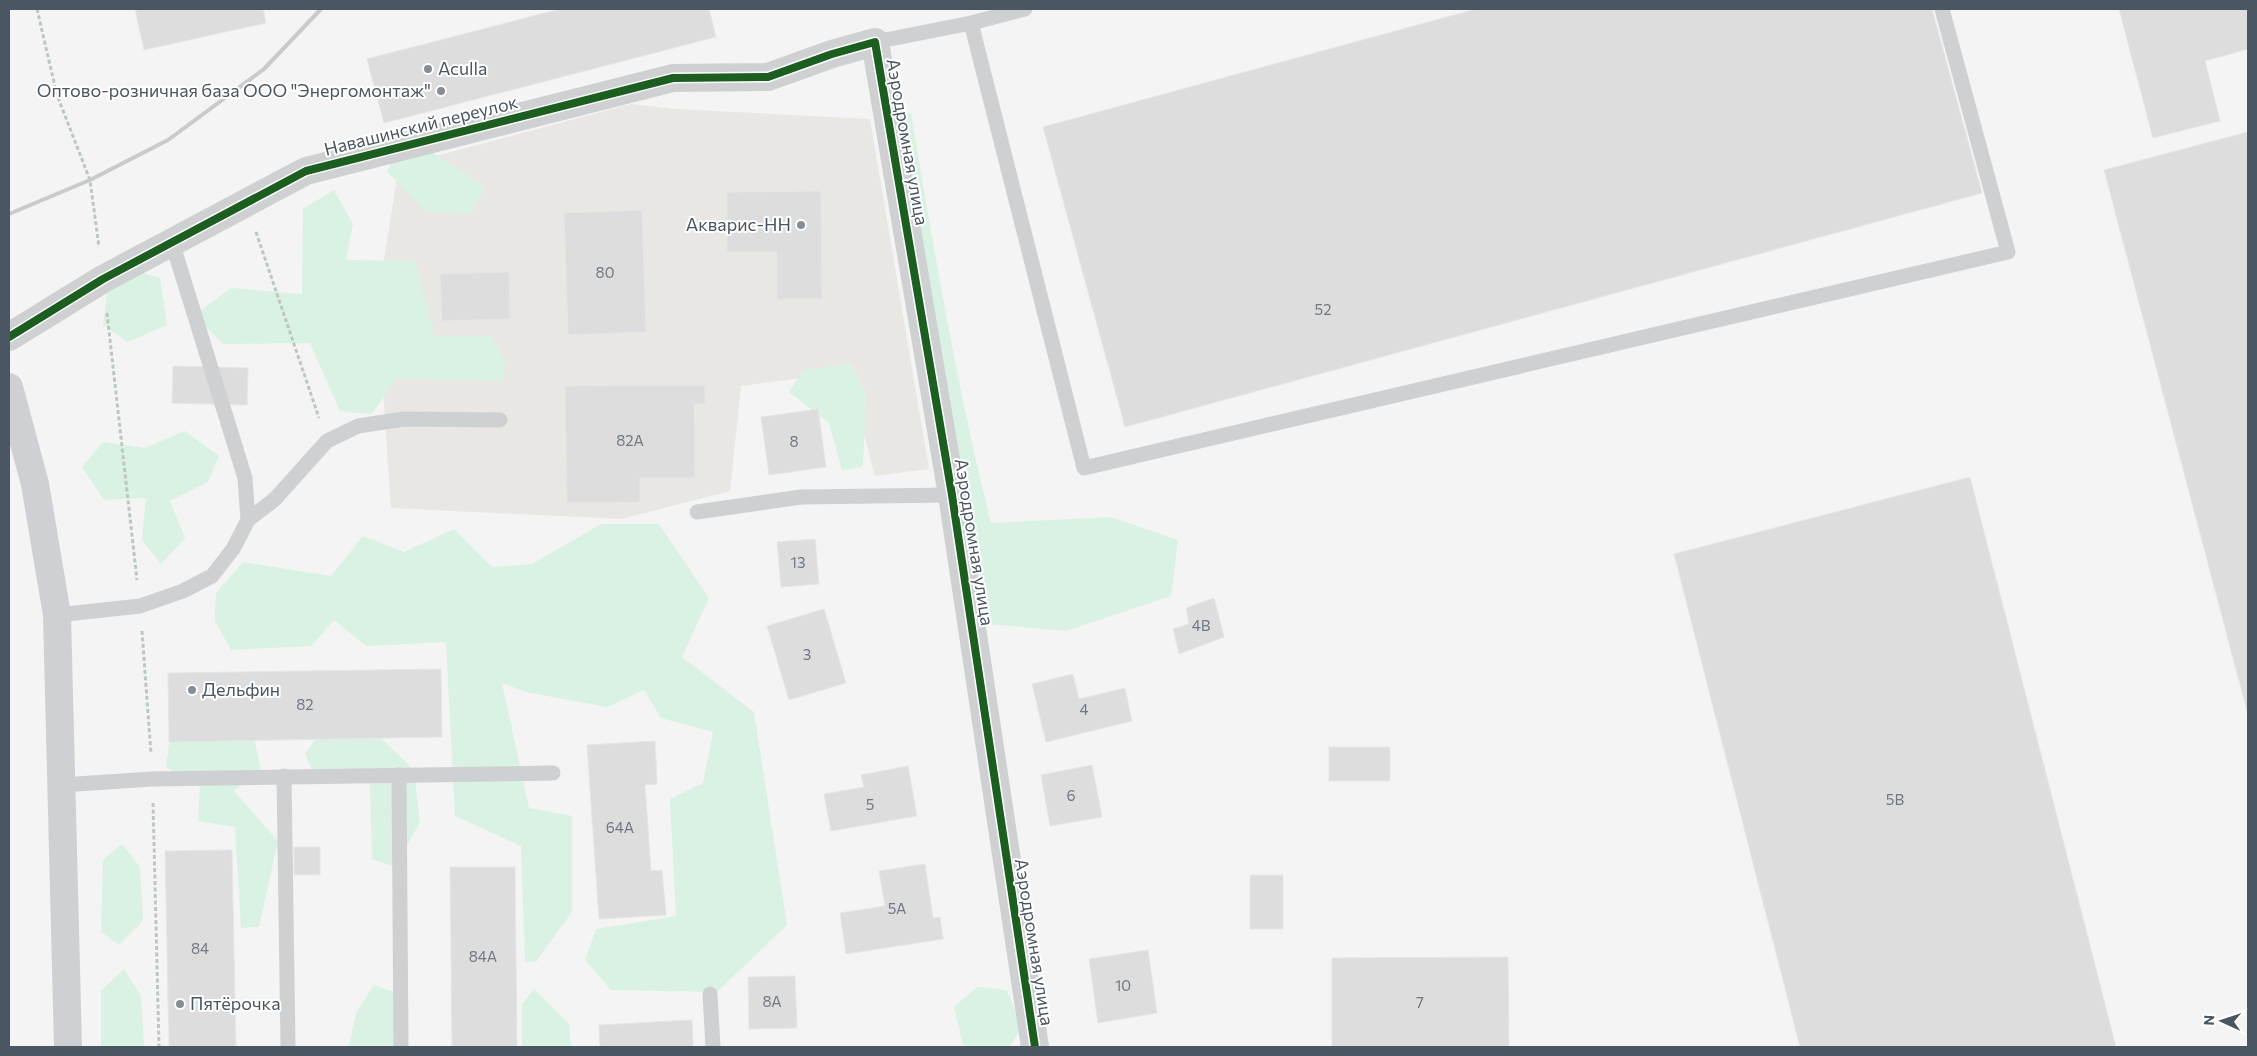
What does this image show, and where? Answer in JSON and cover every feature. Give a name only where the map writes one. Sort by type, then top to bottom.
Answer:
[{"type":"main road","points":[[9,387],[35,484],[57,615],[68,1047]]},
{"type":"street","name":"Навашинский переулок","points":[[9,337],[103,279],[306,171],[673,78],[768,77],[832,54],[875,42]]},
{"type":"street","name":"Аэродромная улица","points":[[875,42],[952,495],[1035,1047]]},
{"type":"lane","points":[[875,42],[970,23],[1025,9]]},
{"type":"lane","points":[[970,23],[1084,468],[2008,252],[1942,9]]},
{"type":"lane","points":[[172,242],[245,478],[248,520]]},
{"type":"lane","points":[[57,615],[140,606],[183,591],[212,576],[233,549],[248,520],[275,499],[327,441],[358,426],[404,419],[500,420]]},
{"type":"lane","points":[[697,512],[800,497],[952,495]]},
{"type":"lane","points":[[62,786],[152,778],[553,773]]},
{"type":"lane","points":[[399,775],[401,1047]]},
{"type":"lane","points":[[284,776],[288,1047]]},
{"type":"lane","points":[[710,994],[713,1047]]},
{"type":"path","points":[[37,9],[57,95],[90,180],[103,279],[140,606],[152,778],[159,1047]]},
{"type":"path","points":[[246,203],[327,441]]},
{"type":"shaded area","points":[[631,104],[676,109],[870,119],[929,469],[875,476],[848,372],[741,386],[730,491],[622,519],[391,508],[377,303],[399,166]]},
{"type":"green space","points":[[911,113],[937,267],[957,370],[991,523],[1111,517],[1178,540],[1171,596],[1066,631],[988,624],[893,114]]},
{"type":"green space","points":[[430,151],[485,187],[470,214],[427,212],[387,172],[393,159]]},
{"type":"green space","points":[[334,190],[353,224],[346,260],[415,261],[434,336],[492,336],[505,361],[502,381],[396,378],[372,414],[340,411],[310,343],[223,344],[194,315],[231,288],[302,294],[303,209]]},
{"type":"green space","points":[[132,270],[160,278],[167,325],[128,342],[103,325],[108,287]]},
{"type":"green space","points":[[851,364],[866,394],[863,466],[842,471],[829,423],[789,392],[803,370]]},
{"type":"green space","points":[[185,431],[219,456],[208,482],[170,501],[185,538],[161,564],[142,540],[146,498],[104,500],[82,467],[103,442],[145,448]]},
{"type":"green space","points":[[601,524],[659,524],[709,598],[682,657],[754,712],[787,925],[717,992],[611,990],[585,960],[596,929],[676,916],[670,799],[703,783],[713,732],[661,718],[644,690],[607,707],[526,692],[502,683],[529,808],[572,816],[572,912],[536,962],[525,962],[521,846],[455,816],[446,642],[366,646],[334,620],[311,646],[231,650],[215,621],[216,593],[243,562],[331,576],[363,536],[404,552],[454,529],[492,567],[532,564]]},
{"type":"green space","points":[[171,731],[253,733],[261,770],[234,791],[278,841],[259,927],[241,928],[235,827],[198,821],[200,787],[166,767]]},
{"type":"green space","points":[[319,734],[381,738],[414,770],[420,822],[395,867],[372,859],[370,784],[314,774],[305,754]]},
{"type":"green space","points":[[122,844],[140,867],[143,921],[119,945],[101,932],[103,860]]},
{"type":"green space","points":[[124,969],[141,996],[144,1047],[101,1047],[101,991]]},
{"type":"green space","points":[[374,985],[404,996],[403,1047],[349,1047],[356,1013]]},
{"type":"green space","points":[[977,987],[1007,990],[1022,1028],[1009,1047],[963,1045],[954,1007]]},
{"type":"green space","points":[[534,989],[569,1024],[571,1047],[522,1047],[522,1004]]},
{"type":"building","points":[[135,9],[263,9],[266,23],[144,50]]},
{"type":"building","name":"Оптово-розничная база ООО \"Энергомонтаж\"","points":[[560,9],[709,9],[716,37],[384,123],[367,59]]},
{"type":"building","points":[[1476,9],[1932,9],[1982,193],[1125,427],[1043,127]]},
{"type":"building","points":[[2119,9],[2248,9],[2248,49],[2205,61],[2220,121],[2153,138]]},
{"type":"building","points":[[2248,132],[2248,715],[2104,170]]},
{"type":"building","points":[[821,191],[822,299],[777,299],[777,252],[727,252],[727,192]]},
{"type":"building","points":[[642,210],[646,332],[568,335],[564,213]]},
{"type":"building","points":[[509,272],[510,319],[442,321],[440,274]]},
{"type":"building","points":[[173,366],[248,368],[247,405],[172,403]]},
{"type":"building","points":[[705,385],[705,404],[694,404],[695,478],[640,478],[640,502],[567,503],[565,386]]},
{"type":"building","points":[[818,409],[826,467],[769,475],[761,417]]},
{"type":"building","points":[[1970,477],[2116,1047],[1800,1047],[1674,554]]},
{"type":"building","points":[[815,539],[819,584],[781,587],[777,542]]},
{"type":"building","points":[[1214,598],[1224,637],[1179,654],[1173,629],[1189,624],[1186,608]]},
{"type":"building","points":[[824,609],[846,683],[789,700],[767,626]]},
{"type":"building","points":[[441,669],[442,737],[169,742],[168,673]]},
{"type":"building","points":[[1073,674],[1079,699],[1125,688],[1132,721],[1046,742],[1032,684]]},
{"type":"building","points":[[655,741],[657,784],[645,785],[651,871],[662,870],[666,915],[599,919],[587,745]]},
{"type":"building","points":[[1329,747],[1390,747],[1390,781],[1329,781]]},
{"type":"building","points":[[1092,765],[1102,817],[1050,826],[1041,775]]},
{"type":"building","points":[[908,766],[917,816],[831,831],[824,794],[864,787],[861,775]]},
{"type":"building","points":[[294,847],[320,847],[320,875],[294,875]]},
{"type":"building","points":[[232,850],[236,1047],[169,1047],[165,851]]},
{"type":"building","points":[[925,864],[933,918],[940,917],[943,939],[846,954],[840,913],[885,906],[879,871]]},
{"type":"building","points":[[450,867],[515,867],[517,1047],[452,1047]]},
{"type":"building","points":[[1250,875],[1283,875],[1283,929],[1250,929]]},
{"type":"building","points":[[1148,950],[1157,1013],[1098,1023],[1089,959]]},
{"type":"building","points":[[1508,957],[1509,1047],[1332,1047],[1332,958]]},
{"type":"building","points":[[795,976],[797,1028],[749,1029],[748,977]]},
{"type":"building","points":[[692,1020],[693,1047],[600,1047],[599,1025]]},
{"type":"railway","points":[[9,214],[90,180],[168,140],[264,69],[321,9]]},
{"type":"cycle path","points":[[9,337],[103,279],[306,171],[673,78],[768,77],[832,54],[875,42],[952,495],[1035,1047]]},
{"type":"place","name":"Aculla","points":[[428,69]]},
{"type":"place","name":"Оптово-розничная база ООО \"Энергомонтаж\"","points":[[441,91]]},
{"type":"place","name":"Акварис-НН","points":[[801,225]]},
{"type":"place","name":"Дельфин","points":[[192,690]]},
{"type":"place","name":"Пятёрочка","points":[[180,1004]]}]
